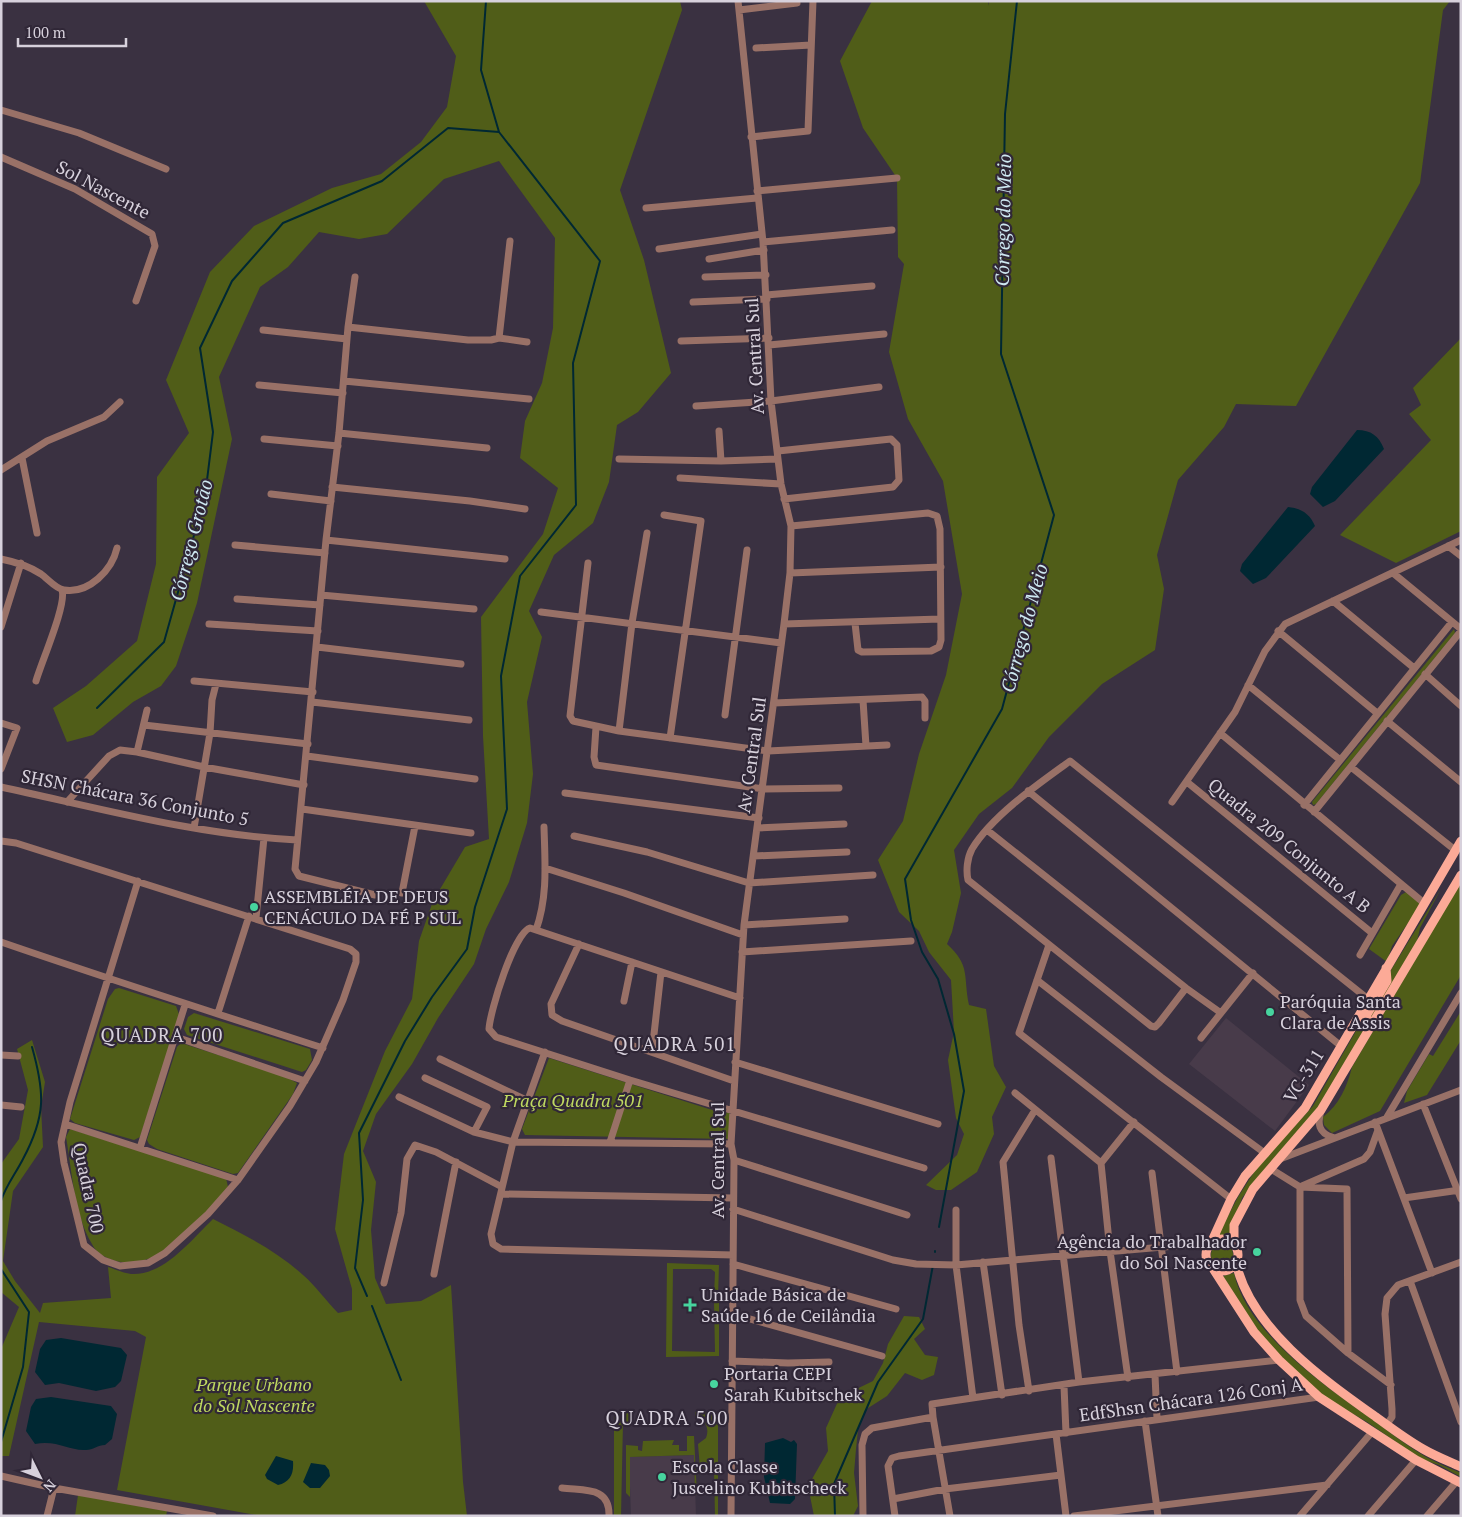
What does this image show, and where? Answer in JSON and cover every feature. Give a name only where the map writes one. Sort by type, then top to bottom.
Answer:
[{"type":"main road","name":"VC-311","points":[[1209,1246],[1231,1199],[1246,1176],[1305,1108],[1461,841]]},
{"type":"main road","name":"VC-311","points":[[1234,1244],[1234,1225],[1253,1189],[1321,1110],[1461,875]]},
{"type":"main road","points":[[1426,934],[1429,924],[1446,895],[1443,885],[1434,888]]},
{"type":"main road","points":[[1374,1021],[1369,1023],[1366,1016],[1387,981],[1386,968]]},
{"type":"main road","points":[[1459,1482],[1416,1460],[1319,1397],[1279,1360],[1249,1325],[1214,1270],[1206,1262],[1209,1246],[1220,1239],[1234,1244],[1238,1253],[1236,1263],[1240,1281],[1251,1302],[1300,1359],[1326,1381],[1422,1449],[1461,1467]]},
{"type":"main road","points":[[1214,1270],[1228,1270],[1236,1263]]},
{"type":"street","name":"Av. Central Sul","points":[[731,1516],[734,1160],[731,1144],[735,1062],[744,925],[764,789],[784,624],[790,573],[791,526],[781,484],[771,401],[764,250],[738,1]]},
{"type":"street","points":[[752,136],[808,132],[813,1]]},
{"type":"street","points":[[739,10],[797,3]]},
{"type":"street","points":[[756,48],[811,45]]},
{"type":"street","points":[[1,110],[79,133],[166,169]]},
{"type":"street","name":"Sol Nascente","points":[[1,157],[75,188],[152,234],[156,246],[136,301]]},
{"type":"street","points":[[646,208],[897,178]]},
{"type":"street","points":[[763,242],[892,230]]},
{"type":"street","points":[[659,249],[762,234]]},
{"type":"street","points":[[498,338],[510,241]]},
{"type":"street","points":[[709,259],[764,250]]},
{"type":"street","points":[[705,277],[766,275]]},
{"type":"street","points":[[355,277],[348,327],[338,446],[326,540],[295,869],[300,876],[375,895]]},
{"type":"street","points":[[693,302],[767,297],[872,286]]},
{"type":"street","points":[[348,327],[468,340],[491,340],[498,338],[527,342]]},
{"type":"street","points":[[263,330],[347,339]]},
{"type":"street","points":[[681,341],[769,342],[884,334]]},
{"type":"street","points":[[344,381],[529,399]]},
{"type":"street","points":[[259,385],[343,394]]},
{"type":"street","points":[[696,406],[771,401],[879,387]]},
{"type":"street","points":[[1,470],[62,433],[104,417],[120,402]]},
{"type":"street","points":[[719,431],[721,462]]},
{"type":"street","points":[[339,433],[487,448]]},
{"type":"street","points":[[264,439],[338,446]]},
{"type":"street","points":[[778,451],[891,439],[897,445],[899,480],[893,487],[784,499]]},
{"type":"street","points":[[22,458],[38,533]]},
{"type":"street","points":[[619,459],[721,462],[778,459]]},
{"type":"street","points":[[680,478],[781,484]]},
{"type":"street","points":[[332,488],[525,509]]},
{"type":"street","points":[[271,494],[331,501]]},
{"type":"street","points":[[791,526],[933,514],[939,519],[941,644],[936,649],[931,650],[860,651],[855,623]]},
{"type":"street","points":[[664,516],[701,521],[670,738]]},
{"type":"street","points":[[618,731],[632,623],[647,533]]},
{"type":"street","points":[[326,540],[506,559]]},
{"type":"street","points":[[1172,802],[1235,712],[1278,631],[1292,620],[1461,540]]},
{"type":"street","points":[[235,545],[325,553]]},
{"type":"street","points":[[1448,546],[1461,556]]},
{"type":"street","points":[[1,558],[21,563],[62,590],[78,590],[94,583],[114,560],[118,548]]},
{"type":"street","points":[[725,715],[747,550]]},
{"type":"street","points":[[1,627],[21,563]]},
{"type":"street","points":[[588,563],[580,618],[570,716],[575,722],[618,731],[768,750],[887,745]]},
{"type":"street","points":[[790,573],[941,567]]},
{"type":"street","points":[[1314,812],[1461,630],[1392,573]]},
{"type":"street","points":[[36,681],[58,616],[62,590]]},
{"type":"street","points":[[321,595],[474,609]]},
{"type":"street","points":[[237,598],[320,605]]},
{"type":"street","points":[[1333,601],[1414,668]]},
{"type":"street","points":[[541,612],[781,643]]},
{"type":"street","points":[[784,624],[940,619]]},
{"type":"street","points":[[1304,804],[1452,622]]},
{"type":"street","points":[[209,624],[318,631]]},
{"type":"street","points":[[1278,631],[1377,713]]},
{"type":"street","points":[[317,647],[462,664]]},
{"type":"street","points":[[1425,674],[1461,706]]},
{"type":"street","points":[[194,681],[312,692]]},
{"type":"street","points":[[194,828],[210,732],[212,700],[216,684]]},
{"type":"street","points":[[1248,685],[1339,759]]},
{"type":"street","points":[[774,703],[922,697],[925,701],[925,718]]},
{"type":"street","points":[[863,700],[866,746]]},
{"type":"street","points":[[312,702],[469,720]]},
{"type":"street","points":[[136,752],[147,710]]},
{"type":"street","points":[[1387,721],[1461,782]]},
{"type":"street","points":[[1,723],[17,728],[1,769]]},
{"type":"street","points":[[144,725],[308,744]]},
{"type":"street","points":[[596,727],[594,757],[596,764],[764,789],[838,788]]},
{"type":"street","points":[[1220,733],[1424,903]]},
{"type":"street","points":[[67,802],[108,756],[120,750],[304,785]]},
{"type":"street","points":[[307,756],[475,779]]},
{"type":"street","points":[[1186,988],[1159,1023],[1155,1027],[1151,1026],[968,880],[966,872],[971,850],[988,830],[1028,792],[1070,761],[1368,999]]},
{"type":"street","points":[[1351,767],[1455,850]]},
{"type":"street","name":"Quadra 209 Conjunto A B","points":[[1187,782],[1372,933]]},
{"type":"street","name":"SHSN Chácara 36 Conjunto 5","points":[[1,787],[194,828],[264,838],[297,840]]},
{"type":"street","points":[[1028,792],[1341,1046]]},
{"type":"street","points":[[565,793],[759,818]]},
{"type":"street","points":[[302,809],[471,833]]},
{"type":"street","points":[[757,828],[844,824]]},
{"type":"street","points":[[402,893],[415,826]]},
{"type":"street","points":[[536,930],[544,905],[544,827]]},
{"type":"street","points":[[988,830],[1186,988],[1221,1013]]},
{"type":"street","points":[[574,836],[655,854],[749,883],[873,875]]},
{"type":"street","points":[[218,1013],[252,917],[264,838]]},
{"type":"street","points":[[1,841],[16,843],[252,917]]},
{"type":"street","points":[[754,856],[847,852]]},
{"type":"street","points":[[545,868],[624,893],[743,936]]},
{"type":"street","name":"Quadra 700","points":[[138,881],[61,1142],[64,1163],[84,1245],[103,1260],[120,1266],[148,1263],[165,1253],[208,1214],[238,1180],[272,1133],[305,1081],[323,1048],[356,962],[356,954],[350,949],[252,917]]},
{"type":"street","points":[[1360,955],[1401,884]]},
{"type":"street","points":[[744,925],[845,918]]},
{"type":"street","points":[[740,998],[536,930],[526,930],[520,936],[499,989],[490,1018],[489,1029],[496,1037],[630,1080],[924,1168]]},
{"type":"street","points":[[742,952],[910,941]]},
{"type":"street","points":[[1,942],[108,979],[323,1048]]},
{"type":"street","points":[[578,944],[551,1004],[552,1014],[562,1021],[734,1081]]},
{"type":"street","points":[[1049,945],[1019,1033],[1231,1199]]},
{"type":"street","points":[[624,1001],[632,962]]},
{"type":"street","points":[[652,1052],[661,972]]},
{"type":"street","points":[[1201,1038],[1252,973]]},
{"type":"street","points":[[1037,980],[1161,1077],[1266,1154]]},
{"type":"street","points":[[1387,1117],[1461,993]]},
{"type":"street","points":[[140,1148],[185,1004]]},
{"type":"street","points":[[176,1037],[305,1081]]},
{"type":"street","points":[[545,1052],[526,1100],[513,1142],[491,1234],[493,1244],[501,1250],[733,1254]]},
{"type":"street","points":[[1,1055],[18,1056]]},
{"type":"street","points":[[440,1059],[526,1100]]},
{"type":"street","points":[[735,1062],[938,1124]]},
{"type":"street","points":[[425,1078],[487,1107],[474,1132]]},
{"type":"street","points":[[610,1142],[630,1080]]},
{"type":"street","points":[[1280,1159],[1333,1137],[1461,1090]]},
{"type":"street","points":[[1015,1093],[1101,1163]]},
{"type":"street","points":[[399,1097],[474,1132],[513,1142],[731,1144]]},
{"type":"street","points":[[1423,1104],[1461,1199]]},
{"type":"street","points":[[1,1105],[21,1107]]},
{"type":"street","points":[[1029,1391],[1019,1325],[1003,1162],[1035,1110]]},
{"type":"street","points":[[1321,1110],[1318,1121],[1320,1129],[1324,1135],[1333,1137]]},
{"type":"street","points":[[1128,1378],[1110,1251],[1101,1163],[1134,1122]]},
{"type":"street","points":[[1375,1122],[1432,1272]]},
{"type":"street","name":"Quadra 700","points":[[65,1124],[238,1180]]},
{"type":"street","points":[[1300,1187],[1364,1159],[1370,1152],[1378,1130]]},
{"type":"street","points":[[384,1283],[401,1213],[407,1159],[415,1145],[436,1152],[456,1162],[501,1190],[733,1198]]},
{"type":"street","points":[[1051,1158],[1079,1382]]},
{"type":"street","points":[[734,1160],[907,1215]]},
{"type":"street","points":[[434,1274],[456,1162]]},
{"type":"street","points":[[1271,1169],[1300,1187],[1347,1189],[1348,1353]]},
{"type":"street","points":[[1152,1173],[1177,1372]]},
{"type":"street","points":[[1300,1187],[1301,1308],[1306,1316],[1348,1353],[1391,1385]]},
{"type":"street","points":[[1404,1198],[1459,1190]]},
{"type":"street","points":[[733,1209],[908,1263],[918,1264],[956,1265],[1160,1246],[1198,1244],[1209,1246]]},
{"type":"street","points":[[956,1210],[956,1265],[973,1398]]},
{"type":"street","points":[[983,1262],[1002,1395]]},
{"type":"street","points":[[1387,1424],[1392,1417],[1385,1314],[1387,1298],[1398,1285],[1410,1280],[1459,1262],[1461,1270]]},
{"type":"street","points":[[733,1264],[896,1308]]},
{"type":"street","points":[[1410,1280],[1461,1422]]},
{"type":"street","points":[[732,1314],[882,1356]]},
{"type":"street","points":[[950,1516],[932,1417],[932,1404],[1064,1386],[1079,1382],[1279,1360]]},
{"type":"street","points":[[732,1361],[830,1362]]},
{"type":"street","points":[[1155,1375],[1157,1419]]},
{"type":"street","points":[[1064,1386],[1066,1433]]},
{"type":"street","name":"EdfShsn Chácara 126 Conj A","points":[[893,1499],[888,1466],[892,1458],[1319,1397]]},
{"type":"street","points":[[862,1516],[862,1445],[866,1434],[872,1428],[932,1417]]},
{"type":"street","points":[[1145,1421],[1158,1516]]},
{"type":"street","points":[[1300,1516],[1372,1432]]},
{"type":"street","points":[[1056,1434],[1066,1516]]},
{"type":"street","points":[[1368,1516],[1416,1460]]},
{"type":"street","points":[[895,1516],[893,1499],[945,1489],[1061,1474]]},
{"type":"street","points":[[1,1476],[54,1488],[213,1516]]},
{"type":"street","points":[[1427,1516],[1459,1482]]},
{"type":"street","points":[[1074,1516],[1157,1504],[1327,1485]]},
{"type":"street","points":[[47,1516],[54,1488]]},
{"type":"street","points":[[562,1488],[598,1492],[605,1497],[609,1516]]},
{"type":"shaded area","points":[[1226,1018],[1309,1085],[1275,1131],[1189,1064]]},
{"type":"shaded area","name":"Escola Classe Juscelino Kubitscheck","points":[[694,1455],[696,1516],[631,1516],[629,1457]]},
{"type":"green space","name":"Parque Urbano do Sol Nascente","points":[[424,1],[680,1],[682,10],[620,190],[644,260],[671,373],[638,412],[617,425],[609,482],[593,523],[554,555],[529,611],[542,637],[527,702],[533,774],[527,823],[509,882],[486,929],[474,964],[438,1018],[412,1064],[376,1114],[363,1151],[376,1182],[371,1230],[375,1278],[386,1304],[421,1301],[451,1285],[463,1482],[467,1516],[262,1516],[117,1490],[146,1337],[135,1331],[39,1322],[9,1456],[1,1456],[1,1349],[19,1307],[1,1292],[1,1164],[19,1139],[28,1090],[17,1049],[32,1040],[45,1082],[41,1107],[43,1147],[13,1191],[3,1261],[15,1281],[40,1313],[43,1303],[111,1298],[108,1267],[131,1274],[155,1269],[176,1255],[213,1219],[249,1237],[293,1266],[308,1279],[338,1313],[352,1310],[352,1289],[335,1229],[344,1154],[385,1051],[412,999],[419,941],[433,901],[465,847],[489,839],[483,736],[481,617],[543,534],[558,488],[520,458],[525,421],[542,383],[553,328],[555,238],[499,161],[444,179],[387,234],[359,239],[319,232],[288,267],[260,287],[219,377],[232,439],[197,603],[176,666],[161,686],[133,702],[93,735],[67,742],[53,708],[86,686],[137,641],[156,564],[157,477],[189,433],[166,380],[210,272],[254,226],[332,188],[381,174],[421,142],[447,107],[456,56]]},
{"type":"green space","points":[[872,1],[988,1],[989,6],[989,1],[1450,1],[1443,10],[1420,183],[1296,406],[1236,404],[1224,427],[1178,480],[1157,555],[1164,589],[1155,650],[1102,684],[1049,737],[1012,788],[979,814],[954,850],[961,893],[952,932],[947,944],[955,952],[963,965],[969,1005],[986,1009],[994,1066],[1006,1087],[992,1117],[994,1134],[977,1172],[951,1190],[936,1190],[926,1185],[957,1155],[964,1134],[956,1118],[948,1060],[954,1032],[951,980],[929,952],[919,931],[899,912],[878,860],[903,821],[919,754],[946,675],[962,594],[943,481],[908,419],[889,352],[904,264],[898,257],[897,178],[863,128],[840,61]]},
{"type":"green space","points":[[1461,338],[1461,531],[1396,563],[1340,535],[1431,440],[1409,414],[1421,405],[1413,388]]},
{"type":"green space","points":[[1454,629],[1455,633],[1316,804],[1313,805],[1312,802]]},
{"type":"green space","points":[[1461,882],[1461,975],[1380,1111],[1332,1133],[1324,1125],[1323,1117],[1334,1107],[1342,1095],[1352,1067]]},
{"type":"green space","points":[[1441,889],[1420,928],[1417,941],[1371,1020],[1368,1021],[1387,986],[1391,970]]},
{"type":"green space","points":[[1406,892],[1420,903],[1420,906],[1392,946],[1387,962],[1369,949],[1401,895]]},
{"type":"green space","points":[[119,988],[176,1006],[180,1017],[140,1137],[134,1140],[75,1123],[70,1119],[108,999],[115,989]]},
{"type":"green space","points":[[1461,1011],[1461,1040],[1427,1095],[1404,1103],[1407,1091],[1429,1054],[1433,1056]]},
{"type":"green space","points":[[194,1013],[310,1049],[312,1060],[306,1070],[302,1072],[187,1035],[184,1029],[188,1017]]},
{"type":"green space","points":[[1360,1024],[1365,1028],[1314,1115],[1267,1166],[1242,1198],[1230,1235],[1218,1235],[1238,1197],[1258,1166],[1313,1106]]},
{"type":"green space","points":[[181,1043],[286,1077],[297,1083],[293,1094],[238,1173],[233,1174],[157,1149],[149,1144],[147,1140],[177,1047]]},
{"type":"green space","name":"Praça Quadra 501","points":[[549,1058],[712,1110],[730,1113],[729,1139],[525,1135],[522,1129]]},
{"type":"green space","points":[[70,1129],[226,1178],[228,1187],[194,1227],[165,1251],[150,1258],[133,1262],[113,1260],[96,1250],[81,1219],[74,1192],[66,1137]]},
{"type":"green space","points":[[1218,1244],[1226,1244],[1233,1251],[1233,1259],[1226,1266],[1218,1266],[1211,1259],[1211,1251]]},
{"type":"green space","points":[[667,1263],[719,1265],[718,1297],[714,1297],[715,1272],[711,1269],[673,1269],[672,1351],[715,1352],[714,1301],[719,1301],[719,1356],[666,1357]]},
{"type":"green space","points":[[1234,1273],[1242,1295],[1255,1317],[1292,1358],[1336,1393],[1401,1440],[1426,1457],[1461,1473],[1461,1477],[1439,1465],[1421,1459],[1367,1422],[1319,1394],[1264,1340],[1223,1276]]},
{"type":"green space","points":[[904,1316],[919,1317],[925,1329],[914,1339],[925,1355],[938,1357],[934,1375],[922,1380],[905,1373],[887,1396],[865,1410],[858,1430],[854,1473],[858,1506],[853,1516],[814,1516],[808,1486],[828,1451],[826,1428],[840,1397],[873,1381],[883,1363],[888,1344]]},
{"type":"green space","points":[[614,1412],[632,1413],[630,1426],[623,1422],[621,1516],[614,1516]]},
{"type":"green space","points":[[695,1412],[718,1412],[718,1516],[715,1516],[714,1469],[700,1469],[698,1444],[706,1438],[707,1427],[702,1420],[695,1417]]},
{"type":"green space","points":[[687,1436],[694,1436],[697,1495],[695,1495],[694,1455],[630,1457],[630,1497],[626,1493],[626,1445],[638,1446],[638,1450],[642,1451],[643,1441],[674,1440],[672,1445],[679,1445],[679,1451],[687,1451]]},
{"type":"green space","points":[[78,1495],[167,1511],[166,1516],[75,1516]]},
{"type":"water","points":[[1357,430],[1366,431],[1374,435],[1384,449],[1335,501],[1323,507],[1310,494],[1312,487]]},
{"type":"water","points":[[1288,507],[1304,512],[1315,526],[1266,578],[1253,584],[1240,571],[1242,564]]},
{"type":"water","points":[[61,1338],[121,1348],[127,1355],[121,1381],[115,1387],[96,1391],[59,1383],[45,1385],[35,1372],[40,1349],[46,1340]]},
{"type":"water","points":[[51,1397],[111,1406],[117,1414],[112,1439],[105,1445],[86,1450],[50,1443],[35,1444],[26,1431],[31,1407],[36,1399]]},
{"type":"water","points":[[783,1438],[791,1442],[794,1440],[797,1444],[795,1499],[790,1504],[770,1503],[764,1477],[765,1443]]},
{"type":"water","points":[[276,1456],[293,1461],[293,1470],[290,1477],[286,1482],[278,1485],[267,1479],[265,1475]]},
{"type":"water","points":[[311,1463],[325,1465],[329,1470],[330,1476],[320,1488],[310,1488],[303,1482]]},
{"type":"waterway","points":[[367,1296],[355,1268],[363,1200],[359,1133],[405,1041],[432,997],[467,949],[475,907],[507,809],[501,676],[520,576],[576,505],[573,363],[600,261],[499,132],[481,70],[486,1]]},
{"type":"waterway","name":"Córrego do Meio","points":[[939,1227],[964,1091],[954,1034],[938,979],[922,952],[911,920],[905,879],[1002,709],[1054,515],[1001,354],[1005,114],[1017,1]]},
{"type":"waterway","name":"Córrego Grotão","points":[[97,708],[164,642],[205,496],[213,432],[200,348],[232,281],[283,223],[382,181],[448,128],[499,132]]},
{"type":"waterway","name":"Córrego Grotão","points":[[1,1201],[5,1190],[31,1144],[39,1117],[41,1091],[32,1047]]},
{"type":"waterway","name":"Córrego do Meio","points":[[835,1516],[834,1484],[878,1382],[923,1319],[933,1265]]},
{"type":"waterway","name":"Córrego Grotão","points":[[1,1269],[29,1312],[23,1367],[1,1442]]},
{"type":"waterway","points":[[372,1306],[401,1380]]},
{"type":"place","name":"ASSEMBLÉIA DE DEUS CENÁCULO DA FÉ P SUL","points":[[254,907]]},
{"type":"place","name":"Paróquia Santa Clara de Assis","points":[[1270,1012]]},
{"type":"place","name":"Agência do Trabalhador do Sol Nascente","points":[[1257,1252]]},
{"type":"place","name":"Unidade Básica de Saúde 16 de Ceilândia","points":[[690,1305]]},
{"type":"place","name":"Portaria CEPI Sarah Kubitschek","points":[[714,1384]]},
{"type":"place","name":"Escola Classe Juscelino Kubitscheck","points":[[662,1477]]},
{"type":"district","name":"QUADRA 700","points":[[162,1035]]},
{"type":"district","name":"QUADRA 501","points":[[675,1044]]},
{"type":"district","name":"QUADRA 500","points":[[667,1418]]}]
